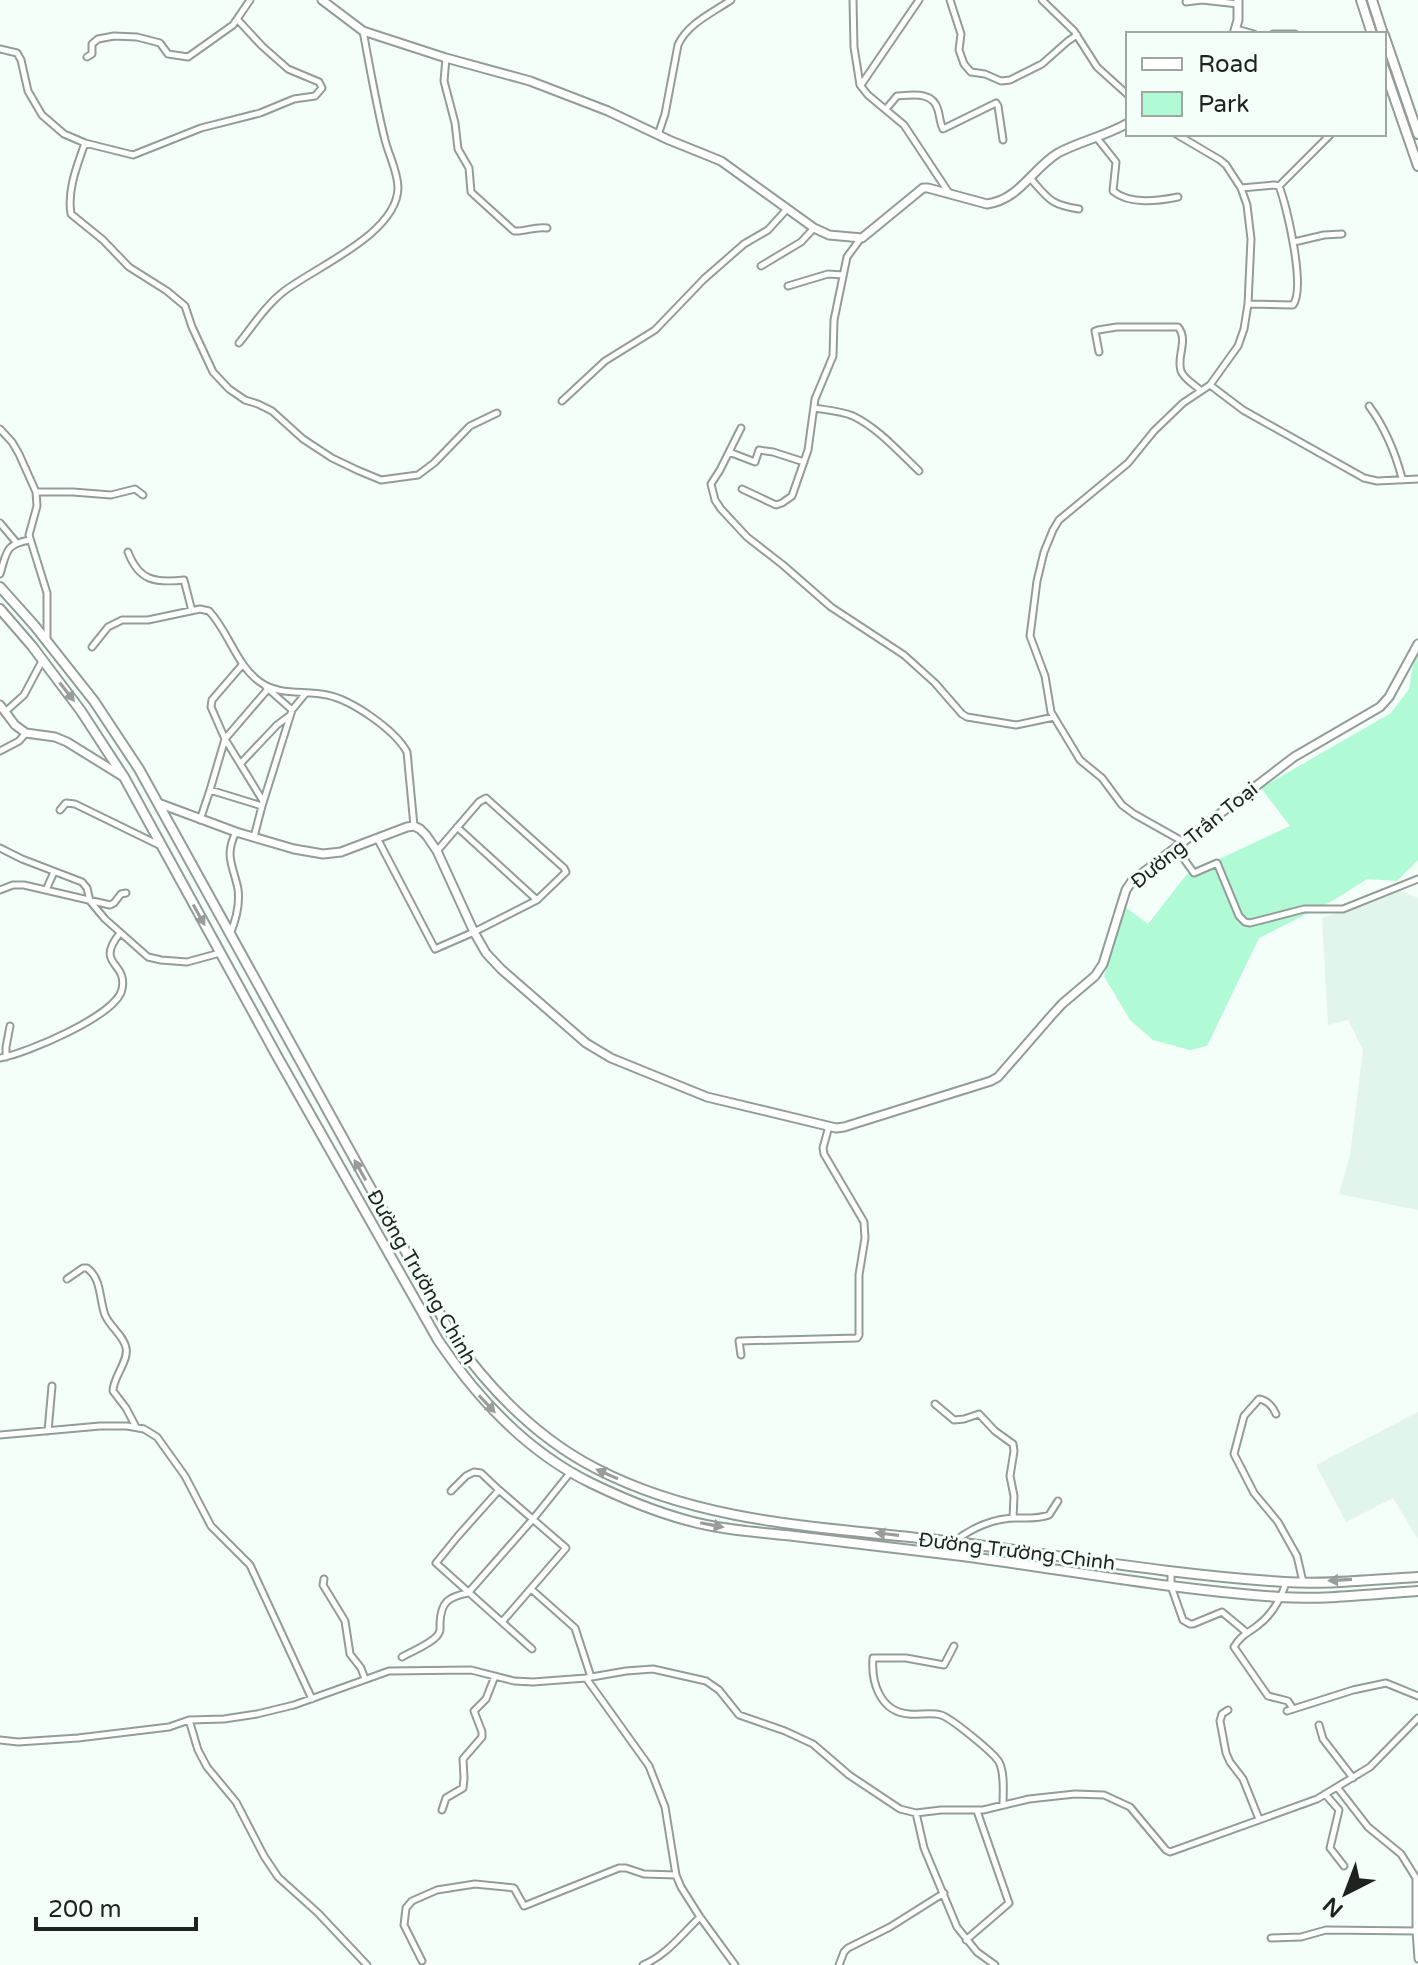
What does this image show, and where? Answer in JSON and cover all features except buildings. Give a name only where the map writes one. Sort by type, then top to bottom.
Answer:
[{"type":"main road","points":[[1361,0],[1371,32]]},
{"type":"main road","points":[[1372,0],[1383,32]]},
{"type":"main road","points":[[1386,41],[1418,134]]},
{"type":"main road","points":[[1386,74],[1418,166]]},
{"type":"main road","name":"Đường Trường Chinh","points":[[0,587],[94,701],[139,769],[451,1334],[488,1383],[523,1419],[578,1459],[630,1484],[692,1506],[737,1516],[1171,1571],[1286,1582],[1418,1577]]},
{"type":"main road","name":"Đường Trường Chinh","points":[[0,609],[81,711],[124,777],[439,1342],[499,1417],[540,1451],[571,1472],[624,1498],[689,1521],[733,1529],[975,1558],[1171,1586],[1281,1597],[1418,1591]]},
{"type":"main road","points":[[186,890],[202,882]]},
{"type":"main road","points":[[439,1342],[451,1334]]},
{"type":"main road","points":[[624,1498],[630,1484]]},
{"type":"street","points":[[87,57],[92,54],[92,44],[98,39],[114,36],[158,42],[168,54],[188,57],[233,25],[250,0]]},
{"type":"street","points":[[322,0],[363,31],[530,81],[608,111],[721,161],[814,228],[829,235],[862,238]]},
{"type":"street","points":[[658,135],[681,37],[690,27],[731,0]]},
{"type":"street","points":[[853,0],[854,47],[860,85],[904,125],[951,195]]},
{"type":"street","points":[[860,85],[919,0]]},
{"type":"street","points":[[950,0],[961,34],[959,47],[964,64],[971,72],[1001,81],[1032,70],[1077,35]]},
{"type":"street","points":[[1042,0],[1077,35],[1097,67],[1126,93]]},
{"type":"street","points":[[1186,2],[1238,2],[1235,32]]},
{"type":"street","points":[[0,49],[19,56],[28,91],[42,115],[64,134],[85,143],[133,155],[201,128],[318,94],[322,88],[319,82],[288,69],[237,19]]},
{"type":"street","points":[[239,343],[284,291],[367,238],[392,209],[397,197],[397,179],[386,142],[363,31]]},
{"type":"street","points":[[446,58],[444,81],[458,149],[469,168],[471,192],[514,231],[547,228]]},
{"type":"street","points":[[886,109],[897,96],[930,97],[938,106],[943,129],[996,103],[1003,140]]},
{"type":"street","points":[[742,489],[776,505],[792,496],[808,450],[818,391],[833,356],[833,325],[843,275],[849,253],[862,238],[919,190],[928,188],[987,204],[995,203],[1007,198],[1060,152],[1126,124]]},
{"type":"street","points":[[1179,136],[1220,160],[1234,176],[1247,205],[1251,239],[1244,329],[1238,346],[1210,385],[1183,403],[1154,431],[1128,463],[1059,520],[1053,530],[1037,581],[1030,636],[1045,676],[1051,712],[1080,760],[1102,778],[1122,805],[1179,844],[1194,873],[1217,863],[1239,916],[1245,922],[1304,909],[1343,909],[1418,879]]},
{"type":"street","points":[[1279,186],[1329,136]]},
{"type":"street","points":[[1097,138],[1116,162],[1113,191],[1121,197],[1160,201],[1178,197]]},
{"type":"street","points":[[85,143],[72,186],[71,214],[129,267],[185,306],[213,372],[237,396],[272,411],[303,439],[332,458],[381,480],[423,472],[470,426],[497,413]]},
{"type":"street","points":[[1030,178],[1051,201],[1079,209]]},
{"type":"street","points":[[1241,188],[1279,186]]},
{"type":"street","points":[[1248,304],[1291,305],[1296,302],[1294,242],[1279,186]]},
{"type":"street","points":[[562,401],[605,361],[655,330],[704,279],[744,244],[768,230],[787,209]]},
{"type":"street","points":[[761,266],[801,242],[814,228]]},
{"type":"street","points":[[1294,242],[1342,234]]},
{"type":"street","points":[[788,286],[828,274],[843,275]]},
{"type":"street","points":[[1099,352],[1094,334],[1098,330],[1178,327],[1183,334],[1180,370],[1200,390]]},
{"type":"street","points":[[1210,385],[1243,410],[1364,478],[1384,481],[1418,479]]},
{"type":"street","points":[[1369,406],[1386,431],[1402,478]]},
{"type":"street","points":[[814,408],[850,415],[871,427],[919,471]]},
{"type":"street","points":[[741,428],[711,484],[721,509],[747,537],[831,607],[904,655],[967,717],[1016,725],[1054,717]]},
{"type":"street","points":[[0,429],[19,454],[36,492],[37,506],[29,532],[47,593],[47,641]]},
{"type":"street","points":[[729,452],[754,462],[760,450],[804,462]]},
{"type":"street","points":[[36,492],[111,495],[135,489],[143,495]]},
{"type":"street","points":[[0,523],[16,542]]},
{"type":"street","points":[[0,574],[8,548],[16,542],[30,540]]},
{"type":"street","points":[[128,552],[143,576],[158,581],[184,580],[192,611]]},
{"type":"street","points":[[92,647],[108,627],[124,619],[148,620],[204,609],[212,613],[247,670],[291,713]]},
{"type":"street","name":"Đường Trần Toại","points":[[414,826],[426,835],[437,851],[486,953],[572,1032],[599,1052],[707,1097],[836,1128],[854,1125],[998,1077],[1062,1004],[1098,973],[1126,890],[1139,874],[1294,757],[1380,707],[1389,697],[1418,644]]},
{"type":"street","points":[[43,660],[24,695],[3,708],[15,725],[26,733],[67,742],[124,777]]},
{"type":"street","points":[[243,664],[210,703],[225,739],[263,803]]},
{"type":"street","points":[[158,803],[236,832],[323,854],[341,852],[414,826],[408,759],[403,745],[391,732],[373,718],[328,695],[265,686]]},
{"type":"street","points":[[200,820],[225,739],[265,686]]},
{"type":"street","points":[[241,763],[291,713],[306,692]]},
{"type":"street","points":[[254,837],[291,713]]},
{"type":"street","points":[[0,751],[19,741],[26,733]]},
{"type":"street","points":[[254,784],[269,783]]},
{"type":"street","points":[[210,790],[263,803]]},
{"type":"street","points":[[377,838],[433,947],[438,949],[537,900],[566,872],[486,798],[437,851]]},
{"type":"street","points":[[60,810],[66,803],[75,804],[162,847]]},
{"type":"street","points":[[457,827],[537,900]]},
{"type":"street","points":[[230,934],[238,902],[229,848],[236,832]]},
{"type":"street","points":[[0,848],[82,882],[90,901],[120,933],[154,959],[187,962],[220,953]]},
{"type":"street","points":[[46,890],[54,872]]},
{"type":"street","points":[[0,890],[17,885],[112,904],[126,893]]},
{"type":"street","points":[[10,1026],[3,1058],[23,1053],[55,1038],[102,1013],[117,1001],[123,981],[109,953],[120,933]]},
{"type":"street","points":[[741,1355],[739,1341],[857,1338],[859,1335],[859,1275],[865,1238],[864,1222],[824,1154],[829,1126]]},
{"type":"street","points":[[67,1279],[83,1268],[94,1275],[107,1319],[126,1348],[113,1391],[136,1427]]},
{"type":"street","points":[[48,1431],[52,1386]]},
{"type":"street","points":[[1276,1414],[1272,1406],[1259,1399],[1244,1416],[1234,1454],[1254,1493],[1278,1522],[1297,1556],[1303,1582]]},
{"type":"street","points":[[935,1404],[954,1420],[981,1415],[995,1431],[1013,1444],[1010,1476],[1014,1496],[1013,1518]]},
{"type":"street","points":[[0,1435],[100,1426],[136,1427],[157,1437],[185,1476],[211,1526],[250,1565],[312,1699]]},
{"type":"street","points":[[402,1657],[436,1637],[444,1605],[453,1596],[468,1593],[571,1472]]},
{"type":"street","points":[[451,1491],[469,1473],[481,1473],[566,1548],[502,1622]]},
{"type":"street","points":[[499,1490],[436,1563],[532,1649]]},
{"type":"street","points":[[954,1542],[966,1532],[983,1525],[1013,1518],[1049,1515],[1058,1501]]},
{"type":"street","points":[[1171,1571],[1171,1586],[1186,1623],[1193,1624],[1222,1612],[1246,1632]]},
{"type":"street","points":[[324,1579],[323,1585],[345,1621],[350,1654],[365,1679]]},
{"type":"street","points":[[1286,1582],[1281,1597],[1264,1621],[1235,1643],[1235,1650],[1268,1696],[1288,1701],[1290,1710],[1386,1683],[1418,1696]]},
{"type":"street","points":[[531,1589],[575,1628],[589,1677],[649,1766],[665,1807],[676,1875],[686,1897],[735,1965]]},
{"type":"street","points":[[954,1646],[944,1665],[906,1658],[873,1658],[875,1685],[878,1694],[896,1710],[906,1714],[944,1716],[987,1749],[1000,1764],[1003,1805]]},
{"type":"street","points":[[0,1740],[18,1742],[78,1738],[169,1727],[189,1720],[257,1714],[312,1699],[389,1671],[471,1670],[514,1681],[533,1682],[653,1669],[706,1681],[719,1690],[739,1715],[803,1739],[900,1809],[916,1813],[977,1811],[1029,1799],[1075,1794],[1107,1796],[1130,1807],[1170,1852],[1325,1794],[1370,1767],[1418,1718]]},
{"type":"street","points":[[442,1810],[446,1798],[463,1788],[463,1759],[483,1735],[474,1711],[486,1699],[495,1676]]},
{"type":"street","points":[[1228,1710],[1222,1714],[1220,1721],[1226,1753],[1240,1773],[1259,1819]]},
{"type":"street","points":[[189,1720],[207,1767],[236,1802],[278,1877],[318,1913],[367,1965]]},
{"type":"street","points":[[1319,1725],[1323,1739],[1353,1778]]},
{"type":"street","points":[[1337,1787],[1368,1827],[1401,1854],[1416,1878]]},
{"type":"street","points":[[1325,1794],[1339,1810],[1330,1848],[1344,1866]]},
{"type":"street","points":[[966,1940],[1009,1903],[977,1811]]},
{"type":"street","points":[[916,1813],[924,1848],[957,1927],[977,1952],[995,1965]]},
{"type":"street","points":[[422,1961],[404,1925],[406,1908],[412,1901],[437,1890],[475,1884],[514,1888],[524,1906],[619,1868],[644,1874],[676,1875]]},
{"type":"street","points":[[1418,1868],[1418,1959]]},
{"type":"street","points":[[839,1965],[846,1949],[890,1927],[944,1893]]},
{"type":"street","points":[[643,1965],[675,1943],[700,1917]]},
{"type":"street","points":[[1271,1938],[1301,1937],[1326,1930],[1416,1931]]},
{"type":"shaded area","points":[[1401,891],[1418,898],[1418,1210],[1339,1194],[1350,1155],[1363,1050],[1348,1020],[1328,1025],[1322,918]]},
{"type":"shaded area","points":[[1418,1412],[1418,1539],[1393,1498],[1346,1522],[1316,1465]]},
{"type":"green space","points":[[1418,656],[1418,860],[1397,881],[1367,879],[1334,900],[1259,938],[1207,1046],[1190,1050],[1153,1040],[1130,1020],[1104,976],[1124,906],[1148,924],[1187,874],[1290,826],[1261,788],[1391,713],[1409,689],[1413,665]]}]
